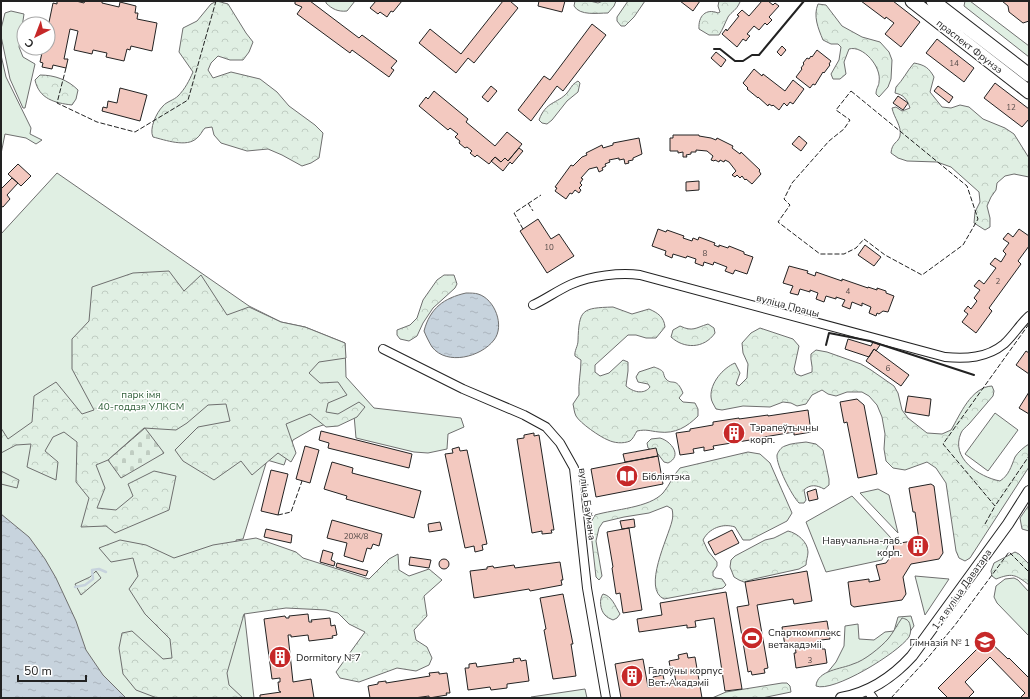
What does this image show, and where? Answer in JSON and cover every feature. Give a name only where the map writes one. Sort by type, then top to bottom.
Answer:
[{"type":"main road","name":"праспект Фрунзэ","points":[[912,1],[1029,92]]},
{"type":"main road","name":"праспект Фрунзэ","points":[[941,3],[1029,75]]},
{"type":"street","name":"вуліца Працы","points":[[533,306],[573,284],[602,276],[627,273],[640,275],[945,357],[964,359],[986,355],[1004,344],[1029,316]]},
{"type":"street","name":"вуліца Баўмана","points":[[384,349],[463,389],[530,418],[546,427],[560,443],[574,468],[588,588],[606,698]]},
{"type":"street","name":"1-я вуліца Даватара","points":[[841,698],[870,694],[904,665],[919,647],[1008,524],[1029,491]]},
{"type":"green space","points":[[217,1],[228,4],[253,42],[249,52],[243,60],[230,60],[218,56],[211,63],[208,70],[213,78],[231,72],[260,79],[277,92],[289,106],[315,125],[323,133],[319,158],[311,163],[302,166],[268,149],[247,151],[221,143],[214,135],[212,127],[205,128],[198,137],[193,141],[188,142],[182,143],[153,137],[152,130],[154,121],[160,109],[180,93],[187,85],[193,72],[179,52],[183,28],[197,21],[211,4]]},
{"type":"green space","points":[[326,1],[355,1],[347,11],[344,11],[333,8],[326,3]]},
{"type":"green space","points":[[575,1],[590,1],[598,3],[603,1],[616,1],[608,13],[584,13],[574,6]]},
{"type":"green space","points":[[628,1],[645,1],[634,17],[625,26],[621,26],[617,21],[617,17]]},
{"type":"green space","points":[[719,1],[740,2],[728,17],[719,35],[709,35],[699,29],[700,20],[706,12],[720,12],[718,6]]},
{"type":"green space","points":[[965,1],[970,1],[1029,46],[1029,57],[964,6]]},
{"type":"green space","points":[[818,4],[826,5],[842,26],[862,37],[880,42],[889,52],[892,60],[891,79],[888,87],[879,97],[876,94],[876,90],[879,85],[878,70],[870,58],[860,50],[849,49],[844,62],[846,74],[840,79],[833,79],[831,74],[839,60],[841,47],[838,44],[831,44],[823,40],[816,18]]},
{"type":"green space","points":[[11,11],[24,14],[24,16],[16,16],[16,56],[23,56],[35,64],[25,108],[23,108],[10,79],[1,36],[5,13]]},
{"type":"green space","points":[[1,55],[6,77],[31,128],[30,134],[42,140],[36,144],[26,138],[5,134],[1,154]]},
{"type":"green space","points":[[914,63],[926,67],[934,77],[930,92],[942,107],[951,108],[960,105],[969,107],[983,119],[1005,128],[1014,134],[1029,158],[1029,177],[1014,174],[1005,176],[997,183],[996,190],[987,206],[990,218],[990,227],[985,230],[974,223],[975,212],[980,202],[979,192],[951,167],[937,162],[907,161],[898,158],[891,153],[900,136],[899,125],[892,108],[896,107],[902,111],[910,108],[905,98],[895,93],[896,87]]},
{"type":"green space","points":[[40,75],[61,79],[70,83],[78,90],[76,99],[72,105],[60,103],[44,96],[40,92],[35,80]]},
{"type":"green space","points":[[578,81],[580,83],[578,92],[567,101],[552,120],[547,124],[542,123],[539,120],[545,109],[563,97]]},
{"type":"green space","name":"парк імя 40-годдзя УЛКСМ","points":[[57,173],[249,306],[281,322],[305,327],[345,343],[346,377],[374,408],[461,418],[464,427],[448,434],[447,449],[428,453],[414,452],[356,438],[354,415],[314,428],[293,440],[284,465],[267,460],[243,539],[236,540],[254,698],[1,698],[1,234]]},
{"type":"green space","points":[[169,271],[184,291],[201,275],[227,315],[249,307],[281,322],[305,327],[345,343],[346,358],[319,362],[309,373],[320,383],[338,382],[347,395],[328,403],[326,412],[338,414],[359,402],[365,407],[357,417],[338,426],[326,427],[310,414],[286,424],[296,453],[291,462],[278,453],[252,475],[241,461],[214,480],[183,461],[175,450],[198,427],[230,421],[226,404],[208,405],[187,423],[176,430],[144,428],[108,460],[96,465],[105,488],[97,508],[116,510],[133,496],[128,484],[154,471],[176,476],[169,510],[115,533],[106,526],[81,527],[89,498],[76,482],[77,442],[64,432],[53,437],[45,451],[58,462],[56,480],[27,467],[31,444],[16,445],[1,453],[1,428],[8,439],[32,422],[34,396],[56,382],[82,414],[94,410],[72,369],[72,339],[89,321],[92,287],[133,273]]},
{"type":"green space","points":[[444,275],[454,275],[457,284],[455,288],[433,308],[423,323],[417,336],[409,341],[400,339],[397,335],[397,330],[410,325],[417,318],[423,300],[437,280]]},
{"type":"green space","points":[[613,307],[632,314],[649,309],[660,316],[665,327],[656,338],[628,335],[595,365],[595,372],[600,376],[609,373],[623,360],[628,362],[626,386],[632,390],[642,392],[648,390],[650,387],[648,384],[638,382],[636,377],[639,372],[654,367],[661,370],[668,381],[676,383],[681,388],[683,393],[679,398],[683,402],[695,403],[698,409],[698,416],[690,423],[680,429],[670,432],[646,430],[637,431],[630,441],[619,443],[610,441],[600,436],[586,426],[576,416],[573,404],[579,395],[581,360],[575,356],[575,354],[578,343],[581,316],[584,312],[595,308]]},
{"type":"green space","points":[[708,324],[714,328],[715,333],[705,342],[700,344],[694,346],[682,344],[671,337],[673,330],[680,326],[691,329]]},
{"type":"green space","points":[[760,328],[793,339],[799,346],[794,369],[796,374],[801,376],[812,372],[811,354],[816,350],[827,352],[861,364],[871,370],[894,386],[898,393],[902,410],[908,418],[927,433],[942,434],[951,430],[972,396],[978,391],[992,386],[994,391],[993,396],[961,433],[959,442],[963,458],[968,465],[976,471],[992,479],[1000,481],[1008,473],[1016,455],[1029,444],[1029,467],[970,558],[965,561],[959,558],[956,551],[946,483],[936,468],[927,462],[905,470],[893,468],[886,461],[884,449],[885,434],[882,417],[877,405],[869,396],[862,392],[847,392],[836,396],[828,394],[822,390],[812,395],[806,404],[797,406],[791,403],[783,402],[770,407],[743,406],[722,410],[716,409],[711,397],[711,392],[715,381],[726,368],[735,363],[740,373],[736,384],[739,386],[747,378],[748,364],[743,353],[742,343],[751,333]]},
{"type":"green space","points":[[995,413],[1018,430],[988,471],[965,454]]},
{"type":"green space","points":[[145,428],[164,453],[121,478],[108,460]]},
{"type":"green space","points":[[660,438],[668,442],[674,449],[675,457],[668,463],[664,462],[658,454],[648,448],[647,443],[651,439]]},
{"type":"green space","points":[[806,442],[816,444],[823,450],[829,485],[824,489],[814,486],[806,488],[804,490],[806,500],[804,503],[799,503],[792,494],[785,480],[777,460],[777,455],[780,450],[787,445]]},
{"type":"green space","points":[[748,452],[760,454],[770,463],[792,513],[787,521],[750,540],[743,540],[735,527],[730,526],[721,526],[709,532],[703,540],[708,551],[717,562],[713,576],[722,579],[726,585],[723,588],[664,599],[658,593],[655,585],[658,563],[673,518],[672,509],[667,506],[649,513],[603,522],[599,528],[596,541],[602,576],[599,580],[596,577],[590,524],[595,515],[641,505],[657,498],[663,493],[680,468]]},
{"type":"green space","points":[[1,471],[19,480],[17,488],[1,484]]},
{"type":"green space","points":[[878,489],[889,495],[898,533],[860,493]]},
{"type":"green space","points":[[852,496],[891,538],[882,560],[826,572],[806,522]]},
{"type":"green space","points":[[1029,505],[1029,531],[1022,529],[1020,518]]},
{"type":"green space","points":[[788,531],[804,541],[808,548],[806,565],[799,569],[744,582],[734,577],[730,567],[731,560],[735,556],[765,540],[774,538]]},
{"type":"green space","points":[[256,538],[296,552],[303,558],[369,579],[389,559],[398,554],[399,570],[409,576],[429,569],[442,580],[424,596],[427,616],[414,630],[416,640],[427,647],[432,658],[429,665],[416,671],[397,668],[359,682],[340,678],[336,672],[365,632],[349,624],[338,613],[326,610],[286,608],[244,614],[227,673],[229,685],[243,698],[157,698],[136,690],[123,674],[119,648],[122,633],[132,631],[163,659],[172,658],[170,639],[145,614],[129,589],[138,576],[133,558],[111,562],[99,548],[120,540],[146,545],[174,558],[213,545]]},
{"type":"green space","points":[[1015,552],[1029,564],[1029,585],[1017,577],[1010,575],[996,579],[992,576],[991,571],[994,563]]},
{"type":"green space","points":[[96,571],[101,578],[81,595],[75,584],[90,577]]},
{"type":"green space","points":[[915,576],[949,579],[925,615]]},
{"type":"green space","points":[[1014,578],[1018,580],[1029,592],[1029,636],[997,603],[994,597],[996,586],[1005,579]]},
{"type":"green space","points":[[603,594],[611,599],[620,614],[613,620],[603,613],[601,602]]},
{"type":"green space","points":[[911,616],[914,626],[899,647],[863,665],[827,673],[836,662],[844,646],[845,626],[858,624],[859,639],[874,640],[885,632],[894,631],[898,617]]},
{"type":"green space","points":[[902,618],[909,622],[911,628],[909,637],[903,644],[865,670],[850,678],[824,687],[816,686],[817,681],[825,673],[848,666],[867,657],[877,650],[892,634]]},
{"type":"green space","points":[[787,683],[790,686],[791,692],[762,698],[712,698],[726,692]]},
{"type":"green space","points":[[585,689],[587,698],[531,698],[531,697]]},
{"type":"water","points":[[466,293],[478,294],[489,301],[498,321],[499,328],[497,334],[488,346],[473,355],[455,358],[438,353],[432,347],[424,331],[430,316],[439,305],[445,301]]},
{"type":"water","points":[[1,514],[29,537],[45,559],[56,578],[76,621],[86,650],[103,675],[126,698],[1,698]]},
{"type":"building","points":[[57,1],[76,1],[84,3],[85,1],[102,1],[102,3],[119,7],[120,2],[136,6],[135,13],[138,13],[137,19],[157,23],[152,51],[131,46],[130,50],[127,49],[124,61],[106,57],[107,53],[93,50],[92,54],[74,50],[78,31],[70,29],[64,59],[68,59],[66,68],[53,65],[52,69],[42,67],[43,63],[40,62],[41,56],[56,56],[56,16],[50,16],[53,3],[57,4]]},
{"type":"building","points":[[295,1],[310,1],[359,38],[362,35],[397,61],[391,68],[394,70],[389,77],[352,50],[350,53],[297,14],[302,7],[295,4]]},
{"type":"building","points":[[376,1],[402,1],[387,17],[380,12],[378,14],[370,8]]},
{"type":"building","points":[[503,1],[510,1],[518,8],[474,63],[468,58],[456,73],[419,43],[430,29],[461,54]]},
{"type":"building","points":[[539,1],[565,1],[562,12],[538,6]]},
{"type":"building","points":[[680,1],[700,1],[693,11]]},
{"type":"building","points":[[762,1],[768,1],[773,5],[775,3],[779,6],[769,17],[772,20],[767,25],[765,23],[759,30],[754,26],[747,34],[750,36],[746,41],[743,39],[737,47],[722,34],[726,29],[727,31],[742,10],[749,16]]},
{"type":"building","points":[[861,1],[893,1],[920,22],[901,47],[885,34],[894,23],[886,17],[885,19]]},
{"type":"building","points":[[1002,1],[1029,1],[1029,21],[1023,23],[1009,12],[1008,6]]},
{"type":"building","points":[[592,24],[606,35],[563,91],[557,86],[531,121],[518,110],[544,76],[550,80]]},
{"type":"building","points":[[937,39],[974,68],[964,82],[926,53]]},
{"type":"building","points":[[782,46],[786,50],[781,56],[777,52]]},
{"type":"building","points":[[817,50],[831,61],[829,64],[830,65],[824,73],[823,72],[815,85],[813,84],[810,88],[796,77],[802,69],[803,63],[807,58],[809,59],[811,56],[812,57]]},
{"type":"building","points":[[716,52],[726,60],[721,67],[711,58]]},
{"type":"building","points":[[754,69],[785,91],[793,80],[804,89],[793,104],[790,102],[787,106],[784,103],[779,110],[773,105],[772,106],[769,104],[768,106],[747,89],[748,88],[743,83]]},
{"type":"building","points":[[995,83],[1029,109],[1029,119],[1022,127],[984,98]]},
{"type":"building","points":[[491,86],[497,91],[488,102],[482,97]]},
{"type":"building","points":[[938,86],[953,97],[949,103],[934,91]]},
{"type":"building","points":[[120,88],[147,95],[140,121],[102,111],[103,107],[107,108],[108,101],[117,103]]},
{"type":"building","points":[[434,91],[468,119],[466,122],[495,146],[507,132],[522,144],[508,161],[505,158],[501,162],[495,157],[489,164],[477,155],[475,157],[470,153],[472,151],[459,143],[460,141],[455,137],[458,134],[450,128],[448,130],[419,106],[426,97],[428,99]]},
{"type":"building","points":[[898,96],[908,103],[903,110],[893,103]]},
{"type":"building","points":[[673,135],[699,135],[716,140],[717,138],[733,146],[732,148],[740,154],[741,152],[760,170],[759,171],[761,174],[752,184],[746,179],[745,180],[742,176],[740,178],[737,175],[735,177],[732,175],[736,171],[729,162],[725,160],[724,162],[720,160],[719,162],[711,160],[713,156],[707,151],[696,150],[696,152],[691,152],[691,154],[686,155],[687,157],[683,157],[683,152],[678,153],[678,151],[670,151],[670,138],[673,138]]},
{"type":"building","points":[[799,136],[807,143],[801,151],[792,144]]},
{"type":"building","points":[[639,138],[642,154],[633,158],[633,160],[628,161],[629,163],[625,164],[624,159],[619,160],[619,158],[609,160],[610,162],[605,164],[606,166],[602,168],[603,170],[599,172],[597,167],[589,169],[581,178],[583,179],[580,183],[582,185],[579,188],[581,190],[579,193],[575,190],[572,194],[570,193],[566,199],[555,191],[557,188],[555,187],[571,165],[573,166],[582,157],[587,155],[586,153],[602,145],[603,148],[613,145],[613,143]]},
{"type":"building","points":[[519,148],[523,151],[512,164],[510,162],[503,171],[491,161],[495,157],[501,162],[505,158],[508,161]]},
{"type":"building","points":[[18,164],[31,176],[21,186],[8,174]]},
{"type":"building","points":[[12,178],[18,183],[7,195],[10,199],[3,207],[1,206],[1,189]]},
{"type":"building","points":[[699,181],[699,190],[686,191],[686,182]]},
{"type":"building","points":[[538,219],[551,239],[559,234],[574,256],[547,273],[520,231]]},
{"type":"building","points":[[658,229],[666,232],[667,230],[684,236],[683,238],[692,241],[693,238],[698,240],[699,237],[715,243],[714,245],[719,247],[719,245],[728,248],[729,246],[744,252],[744,254],[753,257],[747,274],[735,270],[733,274],[725,271],[727,267],[714,262],[713,265],[704,262],[703,266],[695,263],[696,259],[687,256],[686,258],[673,254],[672,258],[665,255],[666,251],[652,246]]},
{"type":"building","points":[[1019,229],[1029,236],[1029,246],[1018,261],[1021,264],[989,308],[992,311],[976,333],[962,322],[968,314],[964,311],[968,306],[971,309],[977,301],[974,298],[980,290],[974,286],[979,280],[984,284],[996,268],[990,264],[995,258],[1001,262],[1006,254],[1003,251],[1009,243],[1003,239],[1008,233],[1013,237]]},
{"type":"building","points":[[865,245],[881,257],[874,266],[858,255]]},
{"type":"building","points":[[789,266],[808,271],[807,273],[815,276],[816,272],[868,288],[877,290],[877,288],[894,296],[888,312],[883,311],[879,314],[877,313],[876,316],[869,313],[871,307],[862,303],[862,306],[852,302],[850,309],[842,306],[845,300],[826,296],[824,302],[816,299],[818,293],[810,290],[810,292],[800,289],[798,295],[790,293],[793,286],[783,283]]},
{"type":"building","points":[[848,339],[871,346],[873,342],[880,345],[876,351],[874,349],[869,357],[845,349]]},
{"type":"building","points":[[874,349],[909,375],[901,386],[866,361]]},
{"type":"building","points":[[1026,351],[1029,353],[1029,374],[1016,365]]},
{"type":"building","points":[[1029,392],[1029,414],[1019,408]]},
{"type":"building","points":[[908,396],[931,399],[929,416],[905,412]]},
{"type":"building","points":[[857,399],[864,405],[877,474],[858,478],[847,422],[844,423],[840,402]]},
{"type":"building","name":"Тэрапеўтычны корп.","points":[[808,410],[811,432],[794,435],[794,432],[758,438],[759,441],[750,442],[750,440],[713,446],[714,449],[704,451],[704,447],[693,449],[694,453],[680,455],[676,433],[713,425],[713,422]]},
{"type":"building","points":[[321,431],[412,454],[409,468],[328,448],[329,443],[319,440]]},
{"type":"building","points":[[534,433],[534,436],[539,435],[554,530],[551,530],[552,533],[542,534],[542,531],[532,533],[517,439],[524,438],[524,435]]},
{"type":"building","points":[[305,446],[319,450],[310,483],[296,479]]},
{"type":"building","points":[[459,447],[460,451],[467,450],[487,544],[482,545],[483,550],[475,552],[474,546],[465,548],[445,454],[453,453],[452,449]]},
{"type":"building","points":[[656,448],[658,456],[625,462],[623,454]]},
{"type":"building","name":"Бібліятэка","points":[[658,456],[663,484],[596,497],[591,469]]},
{"type":"building","points":[[332,462],[353,468],[352,473],[421,491],[414,518],[346,499],[347,496],[324,489]]},
{"type":"building","points":[[271,470],[288,474],[278,515],[261,511]]},
{"type":"building","name":"Навучальна-лаб. корп.","points":[[931,484],[934,486],[943,553],[939,559],[911,564],[903,577],[906,594],[902,600],[854,607],[851,605],[848,582],[869,579],[869,582],[880,580],[876,565],[886,563],[894,552],[893,543],[899,541],[900,543],[919,540],[915,512],[913,512],[909,488]]},
{"type":"building","points":[[816,489],[818,499],[809,501],[807,492]]},
{"type":"building","points":[[634,519],[635,527],[622,529],[620,521]]},
{"type":"building","points":[[332,520],[382,534],[379,546],[373,544],[371,549],[367,548],[363,562],[344,556],[347,543],[327,538]]},
{"type":"building","points":[[440,522],[442,530],[429,532],[428,524]]},
{"type":"building","points":[[629,528],[642,610],[623,613],[620,593],[616,594],[607,532]]},
{"type":"building","points":[[266,529],[292,535],[291,543],[264,537]]},
{"type":"building","points":[[732,530],[739,543],[715,555],[708,542]]},
{"type":"building","points":[[323,550],[333,553],[331,560],[335,562],[334,566],[320,562]]},
{"type":"building","points":[[410,557],[431,560],[429,568],[409,565]]},
{"type":"building","points":[[442,559],[446,559],[448,560],[448,568],[442,569],[439,566],[439,562]]},
{"type":"building","points":[[560,562],[563,580],[561,580],[562,585],[530,591],[529,589],[474,598],[470,571],[487,569],[487,567],[493,566],[494,568],[514,565],[515,568]]},
{"type":"building","points":[[337,563],[368,571],[366,576],[336,567]]},
{"type":"building","name":"Спарткомплекс ветакадэміі","points":[[807,571],[812,601],[794,604],[793,599],[757,605],[768,668],[764,669],[765,673],[752,675],[751,671],[748,672],[737,607],[749,605],[745,582]]},
{"type":"building","points":[[726,592],[742,689],[725,691],[714,618],[695,621],[696,627],[687,628],[687,625],[639,632],[637,619],[662,615],[660,603]]},
{"type":"building","points":[[563,594],[573,644],[571,644],[576,676],[553,679],[540,598]]},
{"type":"building","name":"Dormitory №7","points":[[308,614],[309,622],[312,622],[311,620],[330,618],[331,626],[335,625],[337,635],[332,636],[333,638],[309,641],[308,635],[291,637],[291,635],[288,635],[293,682],[311,679],[314,698],[260,698],[260,695],[281,692],[279,691],[278,682],[280,682],[280,678],[272,679],[264,619],[285,616],[286,618],[289,618],[289,616]]},
{"type":"building","points":[[827,621],[830,639],[821,640],[822,649],[825,649],[827,663],[796,668],[794,653],[796,653],[795,645],[785,646],[782,627]]},
{"type":"building","points":[[987,639],[1029,678],[1029,698],[1020,698],[1025,693],[990,657],[965,682],[974,692],[968,698],[948,698],[938,688]]},
{"type":"building","name":"Галоўны корпус Вет. Акадэміі","points":[[687,653],[688,658],[695,657],[702,698],[621,698],[615,664],[643,659],[648,687],[655,686],[653,677],[663,675],[665,684],[676,682],[674,672],[671,672],[669,661],[679,659],[678,655]]},
{"type":"building","points":[[520,658],[521,661],[526,660],[529,681],[507,684],[507,688],[491,690],[490,687],[468,690],[465,668],[469,668],[469,664],[476,663],[477,667],[514,662],[513,659]]},
{"type":"building","points":[[439,672],[439,674],[447,673],[450,693],[446,693],[447,695],[429,698],[429,696],[414,698],[370,698],[368,686],[378,684],[378,682],[386,681],[386,683],[430,676],[429,673]]},
{"type":"waterway","points":[[75,587],[85,585],[93,579],[92,570],[99,569],[106,572]]},
{"type":"fence","points":[[66,68],[57,103],[97,122],[135,132],[188,100],[216,1]]},
{"type":"fence","points":[[851,91],[967,186],[978,219],[963,245],[922,275],[885,255],[864,239],[856,248],[844,254],[820,254],[778,222],[790,205],[784,199],[792,183],[829,141],[844,129],[850,120],[836,110],[851,91]]},
{"type":"fence","points":[[523,229],[514,213],[541,195]]},
{"type":"fence","points":[[528,203],[533,211]]},
{"type":"fence","points":[[1029,324],[943,444],[995,506],[1029,456]]},
{"type":"fence","points":[[278,515],[291,512],[302,481]]},
{"type":"fence","points":[[985,524],[995,506]]},
{"type":"fence","points":[[891,698],[926,660],[955,625],[1009,552],[1029,572]]},
{"type":"wall","points":[[714,49],[720,49],[735,61],[743,61],[752,55],[759,55],[804,1]]},
{"type":"wall","points":[[826,345],[829,333],[870,341],[974,375]]},
{"type":"place","name":"Тэрапеўтычны корп.","points":[[734,433]]},
{"type":"place","name":"Бібліятэка","points":[[627,476]]},
{"type":"place","name":"Навучальна-лаб. корп.","points":[[918,546]]},
{"type":"place","name":"Спарткомплекс ветакадэміі","points":[[752,638]]},
{"type":"place","name":"Гімназія № 1","points":[[985,642]]},
{"type":"place","name":"Dormitory №7","points":[[280,657]]},
{"type":"place","name":"Галоўны корпус Вет. Акадэміі","points":[[632,676]]}]
